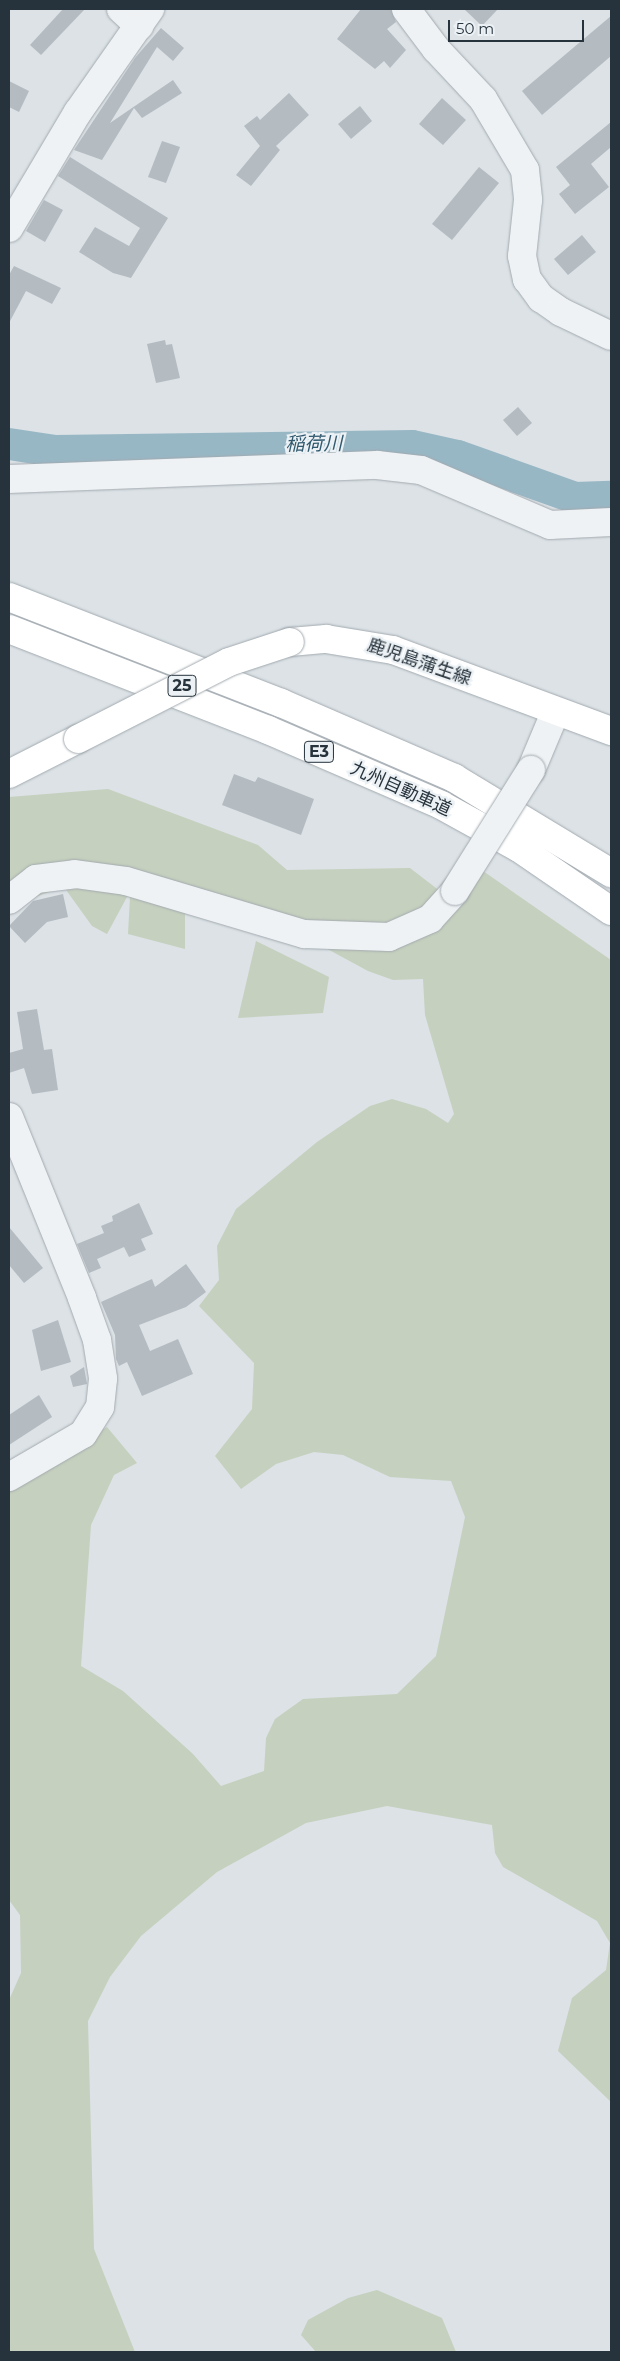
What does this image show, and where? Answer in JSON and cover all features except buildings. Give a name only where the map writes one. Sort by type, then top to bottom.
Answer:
[{"type":"main road","name":"九州自動車道","points":[[9,597],[282,703],[454,778],[611,872]]},
{"type":"main road","name":"九州自動車道","points":[[9,629],[268,730],[441,805],[519,848],[611,911]]},
{"type":"main road","name":"鹿児島蒲生線","points":[[9,774],[229,662],[290,642],[326,639],[384,648],[555,713],[611,731]]},
{"type":"street","points":[[406,9],[436,49],[483,99],[525,170],[528,200],[522,256],[527,279],[541,298],[561,312],[611,336]]},
{"type":"street","points":[[9,228],[137,14]]},
{"type":"street","points":[[9,479],[377,465],[421,470],[550,525],[611,522]]},
{"type":"street","points":[[9,900],[36,879],[75,874],[126,881],[304,934],[389,937],[430,919],[455,891],[531,770],[555,713]]},
{"type":"street","points":[[9,1117],[85,1306],[103,1379],[100,1407],[83,1434],[9,1477]]},
{"type":"green space","points":[[108,789],[258,845],[287,870],[410,868],[458,905],[483,871],[611,960],[611,2102],[558,2051],[572,1998],[606,1970],[610,1943],[597,1921],[503,1867],[495,1853],[492,1825],[387,1806],[306,1823],[217,1872],[141,1936],[110,1977],[88,2021],[94,2249],[135,2352],[9,2352],[9,2000],[21,1973],[20,1915],[9,1900],[9,1483],[107,1427],[137,1463],[114,1475],[91,1525],[81,1666],[123,1691],[193,1754],[221,1786],[264,1771],[266,1738],[275,1719],[303,1699],[397,1694],[436,1656],[465,1517],[451,1481],[390,1477],[343,1455],[314,1452],[276,1464],[241,1489],[215,1456],[252,1409],[254,1363],[199,1306],[219,1280],[217,1246],[236,1209],[317,1142],[370,1106],[392,1099],[426,1109],[448,1123],[454,1114],[425,1015],[423,979],[393,980],[368,971],[261,913],[134,884],[107,934],[92,926],[64,887],[9,906],[9,797]]},
{"type":"green space","points":[[130,897],[185,911],[185,949],[128,934]]},
{"type":"green space","points":[[256,941],[329,977],[323,1013],[238,1018]]},
{"type":"green space","points":[[377,2290],[442,2318],[456,2352],[316,2352],[301,2335],[308,2320],[348,2298]]},
{"type":"waterway","name":"稲荷川","points":[[9,444],[55,451],[412,446],[458,456],[575,498],[611,497]]}]
